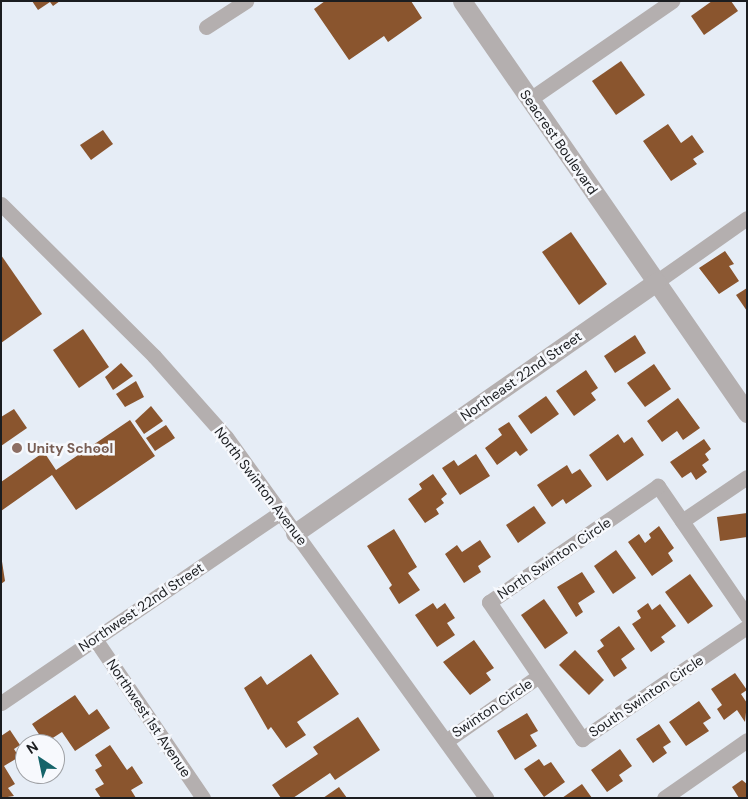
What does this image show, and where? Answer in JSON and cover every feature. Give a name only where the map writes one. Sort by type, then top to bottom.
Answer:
[{"type":"street","points":[[206,27],[246,1]]},
{"type":"street","name":"Seacrest Boulevard","points":[[462,1],[747,413]]},
{"type":"street","points":[[530,100],[672,1]]},
{"type":"street","name":"North Swinton Avenue","points":[[1,204],[186,389],[281,512],[486,798]]},
{"type":"street","name":"Northeast 22nd Street","points":[[295,533],[747,218]]},
{"type":"street","points":[[747,477],[682,521],[747,616]]},
{"type":"street","name":"North Swinton Circle","points":[[539,676],[489,602],[658,486],[682,521]]},
{"type":"street","name":"Northwest 22nd Street","points":[[1,703],[281,512]]},
{"type":"street","name":"South Swinton Circle","points":[[539,676],[582,739],[747,627]]},
{"type":"street","name":"Northwest 1st Avenue","points":[[95,639],[204,798]]},
{"type":"street","name":"Swinton Circle","points":[[446,740],[539,676]]},
{"type":"street","points":[[664,798],[747,740]]},
{"type":"building","points":[[32,1],[60,1],[53,6],[50,2],[38,10]]},
{"type":"building","points":[[325,1],[411,1],[422,18],[388,42],[384,36],[349,60],[314,9]]},
{"type":"building","points":[[712,1],[731,1],[738,11],[704,35],[691,16]]},
{"type":"building","points":[[621,61],[645,95],[616,115],[592,81]]},
{"type":"building","points":[[668,124],[681,143],[692,135],[704,152],[693,159],[697,164],[671,181],[643,141]]},
{"type":"building","points":[[103,130],[113,144],[91,160],[80,145]]},
{"type":"building","points":[[571,232],[607,284],[579,305],[542,252]]},
{"type":"building","points":[[725,251],[734,264],[729,266],[739,281],[719,294],[699,268]]},
{"type":"building","points":[[1,255],[42,314],[1,343]]},
{"type":"building","points":[[747,288],[747,311],[736,295]]},
{"type":"building","points":[[83,329],[109,367],[79,388],[53,350]]},
{"type":"building","points":[[635,335],[646,353],[615,373],[604,356]]},
{"type":"building","points":[[121,363],[133,376],[113,390],[105,377]]},
{"type":"building","points":[[654,364],[671,389],[645,407],[627,383]]},
{"type":"building","points":[[586,370],[598,388],[591,393],[596,400],[574,416],[556,391]]},
{"type":"building","points":[[136,381],[144,397],[125,407],[116,394]]},
{"type":"building","points":[[546,396],[559,414],[531,434],[518,416]]},
{"type":"building","points":[[678,398],[700,428],[683,440],[677,431],[662,442],[647,421]]},
{"type":"building","points":[[151,406],[163,421],[144,434],[135,421]]},
{"type":"building","points":[[14,409],[27,428],[1,446],[1,417]]},
{"type":"building","points":[[130,420],[155,456],[76,510],[52,475],[1,511],[1,482],[44,452],[56,470]]},
{"type":"building","points":[[509,422],[528,450],[520,456],[516,451],[497,465],[485,448],[502,435],[498,429]]},
{"type":"building","points":[[166,425],[175,438],[155,451],[146,438]]},
{"type":"building","points":[[618,434],[624,443],[632,437],[644,455],[607,481],[589,455]]},
{"type":"building","points":[[704,439],[711,449],[705,454],[709,460],[702,465],[707,472],[696,480],[691,472],[682,478],[670,462]]},
{"type":"building","points":[[476,454],[490,476],[460,495],[442,468],[454,460],[458,466]]},
{"type":"building","points":[[567,465],[572,474],[580,469],[592,486],[566,504],[563,499],[552,507],[537,485]]},
{"type":"building","points":[[433,474],[447,494],[441,499],[444,503],[436,509],[439,514],[425,523],[408,499],[422,489],[419,484]]},
{"type":"building","points":[[534,506],[546,523],[518,543],[506,525]]},
{"type":"building","points":[[747,513],[747,537],[720,541],[717,517]]},
{"type":"building","points":[[659,526],[674,548],[668,553],[673,561],[652,576],[628,542],[639,534],[645,543],[651,538],[649,534]]},
{"type":"building","points":[[394,529],[417,567],[408,573],[420,590],[399,604],[389,588],[392,585],[367,546]]},
{"type":"building","points":[[480,540],[491,557],[478,566],[481,572],[464,583],[445,554],[457,545],[462,552]]},
{"type":"building","points":[[616,550],[636,578],[613,594],[594,566]]},
{"type":"building","points":[[1,555],[5,581],[1,584]]},
{"type":"building","points":[[582,572],[595,592],[578,603],[583,612],[576,617],[557,587]]},
{"type":"building","points":[[690,574],[713,606],[688,624],[665,592]]},
{"type":"building","points":[[544,599],[568,633],[545,649],[521,615]]},
{"type":"building","points":[[433,603],[437,609],[445,603],[455,618],[447,623],[455,635],[437,647],[415,615]]},
{"type":"building","points":[[648,603],[652,610],[660,604],[676,626],[661,637],[665,642],[651,652],[632,624],[641,618],[637,611]]},
{"type":"building","points":[[619,626],[635,649],[621,659],[627,668],[614,677],[597,651],[604,646],[600,640]]},
{"type":"building","points":[[474,640],[494,668],[486,673],[491,680],[470,695],[443,662]]},
{"type":"building","points":[[575,650],[604,680],[589,695],[559,665]]},
{"type":"building","points":[[311,654],[339,694],[297,722],[306,735],[286,748],[271,727],[268,730],[244,688],[261,676],[267,685]]},
{"type":"building","points":[[735,673],[747,690],[741,694],[747,703],[745,722],[737,710],[724,720],[717,709],[722,705],[711,689]]},
{"type":"building","points":[[75,695],[89,715],[97,709],[110,728],[75,751],[62,732],[59,734],[39,734],[32,724]]},
{"type":"building","points":[[699,701],[711,718],[703,723],[709,731],[686,746],[669,722]]},
{"type":"building","points":[[527,713],[538,731],[530,735],[537,746],[515,760],[497,731]]},
{"type":"building","points":[[358,717],[380,750],[335,780],[330,773],[293,798],[281,798],[272,785],[318,754],[313,747]]},
{"type":"building","points":[[659,724],[671,742],[663,747],[667,753],[653,763],[636,739]]},
{"type":"building","points":[[10,730],[15,738],[15,759],[4,766],[15,784],[8,788],[14,796],[1,798],[1,736]]},
{"type":"building","points":[[110,745],[127,770],[132,766],[143,783],[131,790],[136,798],[101,798],[95,789],[104,784],[95,770],[102,766],[95,755]]},
{"type":"building","points":[[620,749],[632,766],[619,775],[623,781],[607,792],[591,770]]},
{"type":"building","points":[[539,759],[544,766],[551,762],[565,782],[544,797],[524,769]]},
{"type":"building","points":[[742,780],[747,784],[747,798],[739,798],[732,787]]},
{"type":"building","points":[[582,784],[592,798],[562,798]]},
{"type":"building","points":[[339,787],[347,798],[323,798]]},
{"type":"place","name":"Unity School","points":[[17,448]]}]
